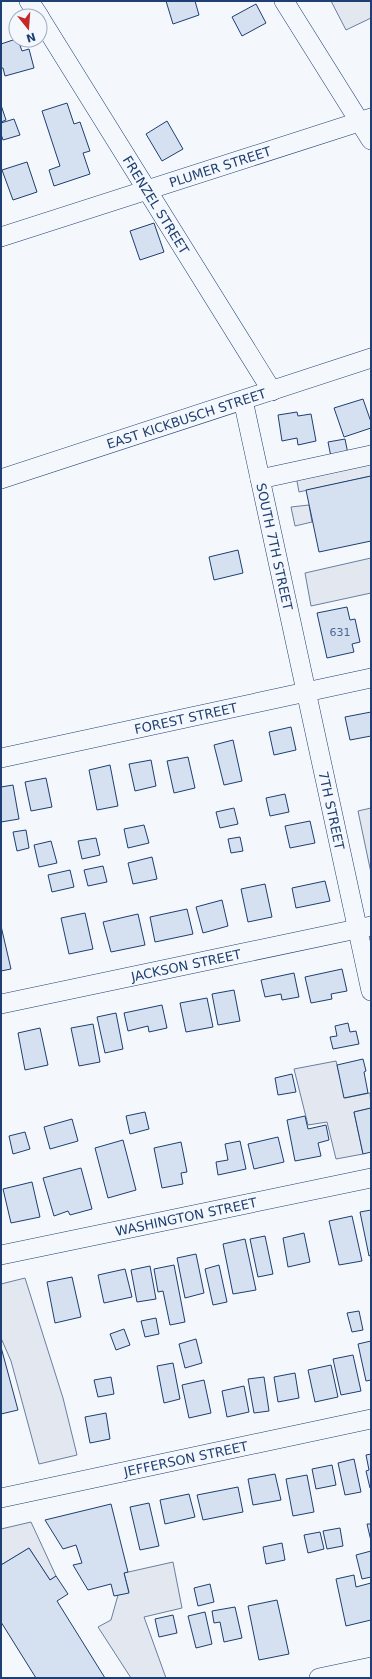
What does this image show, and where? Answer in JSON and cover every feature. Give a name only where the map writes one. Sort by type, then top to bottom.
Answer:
[{"type":"street","points":[[284,1],[365,120],[371,140]]},
{"type":"street","name":"FRENZEL STREET","points":[[48,31],[272,391]]},
{"type":"street","name":"PLUMER STREET","points":[[1,237],[365,120]]},
{"type":"street","name":"EAST KICKBUSCH STREET","points":[[1,479],[371,358]]},
{"type":"street","name":"SOUTH 7TH STREET","points":[[243,400],[306,693]]},
{"type":"street","points":[[260,479],[371,455]]},
{"type":"street","name":"FOREST STREET","points":[[2,753],[306,693],[371,678]]},
{"type":"street","name":"7TH STREET","points":[[306,693],[364,928],[371,992]]},
{"type":"street","name":"JACKSON STREET","points":[[1,1004],[364,928]]},
{"type":"street","name":"WASHINGTON STREET","points":[[1,1256],[371,1178]]},
{"type":"street","name":"JEFFERSON STREET","points":[[1,1498],[371,1419]]},
{"type":"street","points":[[319,1678],[371,1667]]},
{"type":"shaded area","points":[[331,1],[371,1],[371,18],[346,30]]},
{"type":"shaded area","points":[[371,459],[371,476],[299,492],[296,476]]},
{"type":"shaded area","points":[[309,505],[312,522],[295,526],[291,507]]},
{"type":"shaded area","points":[[371,558],[371,593],[311,606],[305,573]]},
{"type":"shaded area","points":[[371,808],[371,873],[358,811]]},
{"type":"shaded area","points":[[336,1061],[345,1098],[370,1093],[371,1108],[354,1112],[363,1154],[336,1159],[327,1122],[308,1125],[294,1069]]},
{"type":"shaded area","points":[[25,1278],[63,1398],[77,1455],[39,1464],[11,1361],[1,1338],[1,1284]]},
{"type":"shaded area","points":[[31,1522],[56,1576],[50,1580],[29,1548],[1,1565],[1,1529]]},
{"type":"shaded area","points":[[173,1562],[182,1608],[144,1617],[166,1678],[131,1678],[98,1627],[111,1620],[118,1595],[129,1592],[124,1573]]},
{"type":"building","points":[[166,1],[195,1],[199,15],[173,24]]},
{"type":"building","points":[[256,4],[266,23],[242,36],[232,17]]},
{"type":"building","points":[[8,42],[8,48],[21,48],[22,51],[29,49],[34,68],[5,76],[3,68],[1,68],[1,44]]},
{"type":"building","points":[[67,103],[74,124],[80,122],[90,151],[83,153],[90,174],[54,186],[49,170],[60,166],[42,111]]},
{"type":"building","points":[[1,105],[6,120],[1,122]]},
{"type":"building","points":[[14,119],[20,135],[3,140],[1,134],[1,123]]},
{"type":"building","points":[[167,121],[183,149],[162,161],[146,134]]},
{"type":"building","points":[[27,162],[37,192],[13,200],[2,170]]},
{"type":"building","points":[[154,223],[164,252],[140,260],[130,231]]},
{"type":"building","points":[[363,399],[371,422],[371,428],[344,437],[334,408]]},
{"type":"building","points":[[297,412],[298,416],[311,414],[316,441],[298,445],[297,438],[282,441],[278,415]]},
{"type":"building","points":[[345,439],[348,454],[331,457],[328,442]]},
{"type":"building","points":[[371,476],[371,541],[319,552],[306,490]]},
{"type":"building","points":[[238,550],[243,573],[214,580],[209,557]]},
{"type":"building","points":[[347,607],[350,620],[355,619],[360,642],[352,644],[354,652],[327,658],[317,613]]},
{"type":"building","points":[[371,712],[371,736],[350,740],[345,717]]},
{"type":"building","points":[[291,727],[296,750],[274,755],[269,732]]},
{"type":"building","points":[[233,740],[242,781],[224,785],[214,745]]},
{"type":"building","points":[[188,757],[195,788],[174,793],[167,761]]},
{"type":"building","points":[[151,760],[156,786],[135,791],[129,764]]},
{"type":"building","points":[[110,765],[118,806],[97,810],[89,770]]},
{"type":"building","points":[[46,778],[52,807],[31,811],[25,782]]},
{"type":"building","points":[[13,785],[19,819],[1,822],[1,787]]},
{"type":"building","points":[[285,794],[289,812],[270,816],[266,798]]},
{"type":"building","points":[[234,808],[238,824],[220,828],[216,812]]},
{"type":"building","points":[[310,821],[315,843],[290,848],[285,826]]},
{"type":"building","points":[[144,825],[149,843],[128,848],[124,829]]},
{"type":"building","points":[[26,830],[29,848],[17,851],[13,832]]},
{"type":"building","points":[[240,837],[243,851],[231,853],[228,839]]},
{"type":"building","points":[[96,838],[100,855],[82,859],[78,841]]},
{"type":"building","points":[[51,841],[57,863],[39,867],[34,845]]},
{"type":"building","points":[[152,857],[157,879],[133,884],[128,863]]},
{"type":"building","points":[[103,866],[107,882],[88,886],[84,870]]},
{"type":"building","points":[[70,870],[74,887],[52,892],[48,875]]},
{"type":"building","points":[[325,881],[330,901],[296,908],[292,888]]},
{"type":"building","points":[[265,884],[272,917],[248,922],[241,889]]},
{"type":"building","points":[[222,900],[228,926],[203,933],[196,907]]},
{"type":"building","points":[[187,909],[193,934],[155,942],[150,917]]},
{"type":"building","points":[[85,913],[93,949],[69,954],[61,918]]},
{"type":"building","points":[[138,914],[145,945],[111,952],[103,922]]},
{"type":"building","points":[[1,926],[11,969],[1,971]]},
{"type":"building","points":[[342,969],[347,991],[331,994],[332,999],[311,1003],[305,977]]},
{"type":"building","points":[[294,973],[299,997],[282,1000],[281,994],[265,997],[261,980]]},
{"type":"building","points":[[234,990],[240,1021],[218,1025],[212,994]]},
{"type":"building","points":[[207,998],[213,1027],[186,1032],[180,1003]]},
{"type":"building","points":[[162,1005],[167,1028],[149,1032],[148,1026],[128,1031],[124,1013]]},
{"type":"building","points":[[116,1013],[123,1049],[105,1053],[97,1017]]},
{"type":"building","points":[[348,1023],[350,1032],[356,1031],[359,1044],[333,1049],[330,1037],[337,1036],[335,1026]]},
{"type":"building","points":[[93,1024],[100,1062],[79,1066],[71,1028]]},
{"type":"building","points":[[40,1028],[48,1065],[25,1070],[18,1033]]},
{"type":"building","points":[[363,1059],[366,1071],[364,1072],[368,1093],[344,1098],[337,1065]]},
{"type":"building","points":[[292,1074],[296,1092],[278,1095],[275,1078]]},
{"type":"building","points":[[371,1108],[371,1152],[363,1154],[354,1112]]},
{"type":"building","points":[[145,1112],[149,1129],[130,1134],[126,1116]]},
{"type":"building","points":[[305,1116],[308,1129],[326,1125],[329,1140],[318,1143],[321,1156],[295,1161],[287,1120]]},
{"type":"building","points":[[72,1119],[78,1141],[50,1149],[44,1127]]},
{"type":"building","points":[[25,1132],[30,1149],[13,1154],[9,1136]]},
{"type":"building","points":[[278,1137],[284,1162],[254,1169],[248,1144]]},
{"type":"building","points":[[123,1140],[136,1190],[108,1198],[95,1148]]},
{"type":"building","points":[[240,1141],[246,1169],[218,1175],[216,1162],[228,1160],[225,1144]]},
{"type":"building","points":[[181,1142],[187,1172],[181,1173],[183,1184],[162,1188],[154,1148]]},
{"type":"building","points":[[81,1168],[92,1209],[70,1215],[68,1211],[54,1216],[43,1178]]},
{"type":"building","points":[[32,1182],[40,1217],[11,1223],[3,1189]]},
{"type":"building","points":[[371,1210],[371,1255],[369,1256],[360,1212]]},
{"type":"building","points":[[352,1216],[362,1261],[339,1265],[329,1221]]},
{"type":"building","points":[[304,1233],[310,1262],[288,1267],[283,1238]]},
{"type":"building","points":[[265,1236],[273,1274],[258,1277],[250,1239]]},
{"type":"building","points":[[245,1239],[256,1290],[233,1294],[223,1244]]},
{"type":"building","points":[[196,1254],[204,1293],[185,1298],[177,1258]]},
{"type":"building","points":[[174,1265],[185,1322],[170,1325],[163,1291],[158,1292],[154,1269]]},
{"type":"building","points":[[219,1265],[227,1302],[213,1305],[205,1269]]},
{"type":"building","points":[[150,1266],[156,1299],[137,1302],[131,1270]]},
{"type":"building","points":[[125,1269],[132,1297],[104,1303],[98,1275]]},
{"type":"building","points":[[72,1277],[81,1317],[55,1323],[47,1282]]},
{"type":"building","points":[[359,1311],[363,1330],[352,1332],[347,1313]]},
{"type":"building","points":[[156,1318],[159,1334],[145,1337],[141,1321]]},
{"type":"building","points":[[124,1329],[130,1345],[116,1350],[110,1334]]},
{"type":"building","points":[[196,1339],[202,1363],[185,1368],[179,1344]]},
{"type":"building","points":[[371,1341],[371,1380],[366,1381],[358,1344]]},
{"type":"building","points":[[1,1347],[18,1410],[1,1414]]},
{"type":"building","points":[[353,1355],[361,1391],[341,1395],[333,1359]]},
{"type":"building","points":[[173,1363],[180,1399],[164,1403],[157,1366]]},
{"type":"building","points":[[331,1365],[338,1397],[315,1402],[308,1370]]},
{"type":"building","points":[[295,1373],[299,1398],[278,1402],[274,1377]]},
{"type":"building","points":[[111,1377],[114,1394],[98,1397],[94,1380]]},
{"type":"building","points":[[264,1377],[269,1411],[254,1413],[248,1379]]},
{"type":"building","points":[[204,1380],[211,1413],[189,1418],[182,1385]]},
{"type":"building","points":[[244,1386],[249,1412],[227,1417],[222,1391]]},
{"type":"building","points":[[106,1413],[110,1439],[90,1443],[85,1417]]},
{"type":"building","points":[[371,1454],[370,1488],[366,1471],[369,1470],[366,1455]]},
{"type":"building","points":[[354,1459],[361,1492],[345,1495],[338,1463]]},
{"type":"building","points":[[332,1465],[336,1485],[316,1489],[312,1469]]},
{"type":"building","points":[[275,1474],[281,1500],[253,1505],[248,1479]]},
{"type":"building","points":[[307,1475],[314,1512],[293,1516],[286,1479]]},
{"type":"building","points":[[238,1487],[243,1512],[203,1520],[197,1495]]},
{"type":"building","points":[[189,1494],[195,1517],[165,1524],[160,1500]]},
{"type":"building","points":[[149,1503],[159,1546],[140,1550],[130,1507]]},
{"type":"building","points":[[111,1504],[128,1572],[124,1573],[129,1593],[114,1596],[111,1584],[88,1590],[73,1565],[82,1563],[76,1545],[63,1549],[45,1520]]},
{"type":"building","points":[[367,1524],[371,1524],[371,1541]]},
{"type":"building","points":[[340,1528],[343,1546],[327,1549],[323,1531]]},
{"type":"building","points":[[320,1532],[324,1549],[308,1553],[304,1535]]},
{"type":"building","points":[[282,1543],[285,1560],[266,1564],[263,1547]]},
{"type":"building","points":[[29,1548],[50,1580],[56,1576],[68,1594],[57,1601],[105,1678],[36,1678],[1,1622],[1,1565]]},
{"type":"building","points":[[371,1551],[371,1577],[362,1579],[356,1555]]},
{"type":"building","points":[[354,1575],[356,1587],[371,1583],[371,1620],[346,1626],[336,1579]]},
{"type":"building","points":[[210,1584],[214,1602],[198,1606],[194,1588]]},
{"type":"building","points":[[277,1600],[289,1654],[259,1660],[248,1606]]},
{"type":"building","points":[[235,1607],[242,1638],[224,1642],[220,1622],[214,1623],[212,1611]]},
{"type":"building","points":[[205,1612],[212,1644],[196,1648],[188,1616]]},
{"type":"building","points":[[173,1615],[177,1633],[159,1637],[155,1619]]}]
